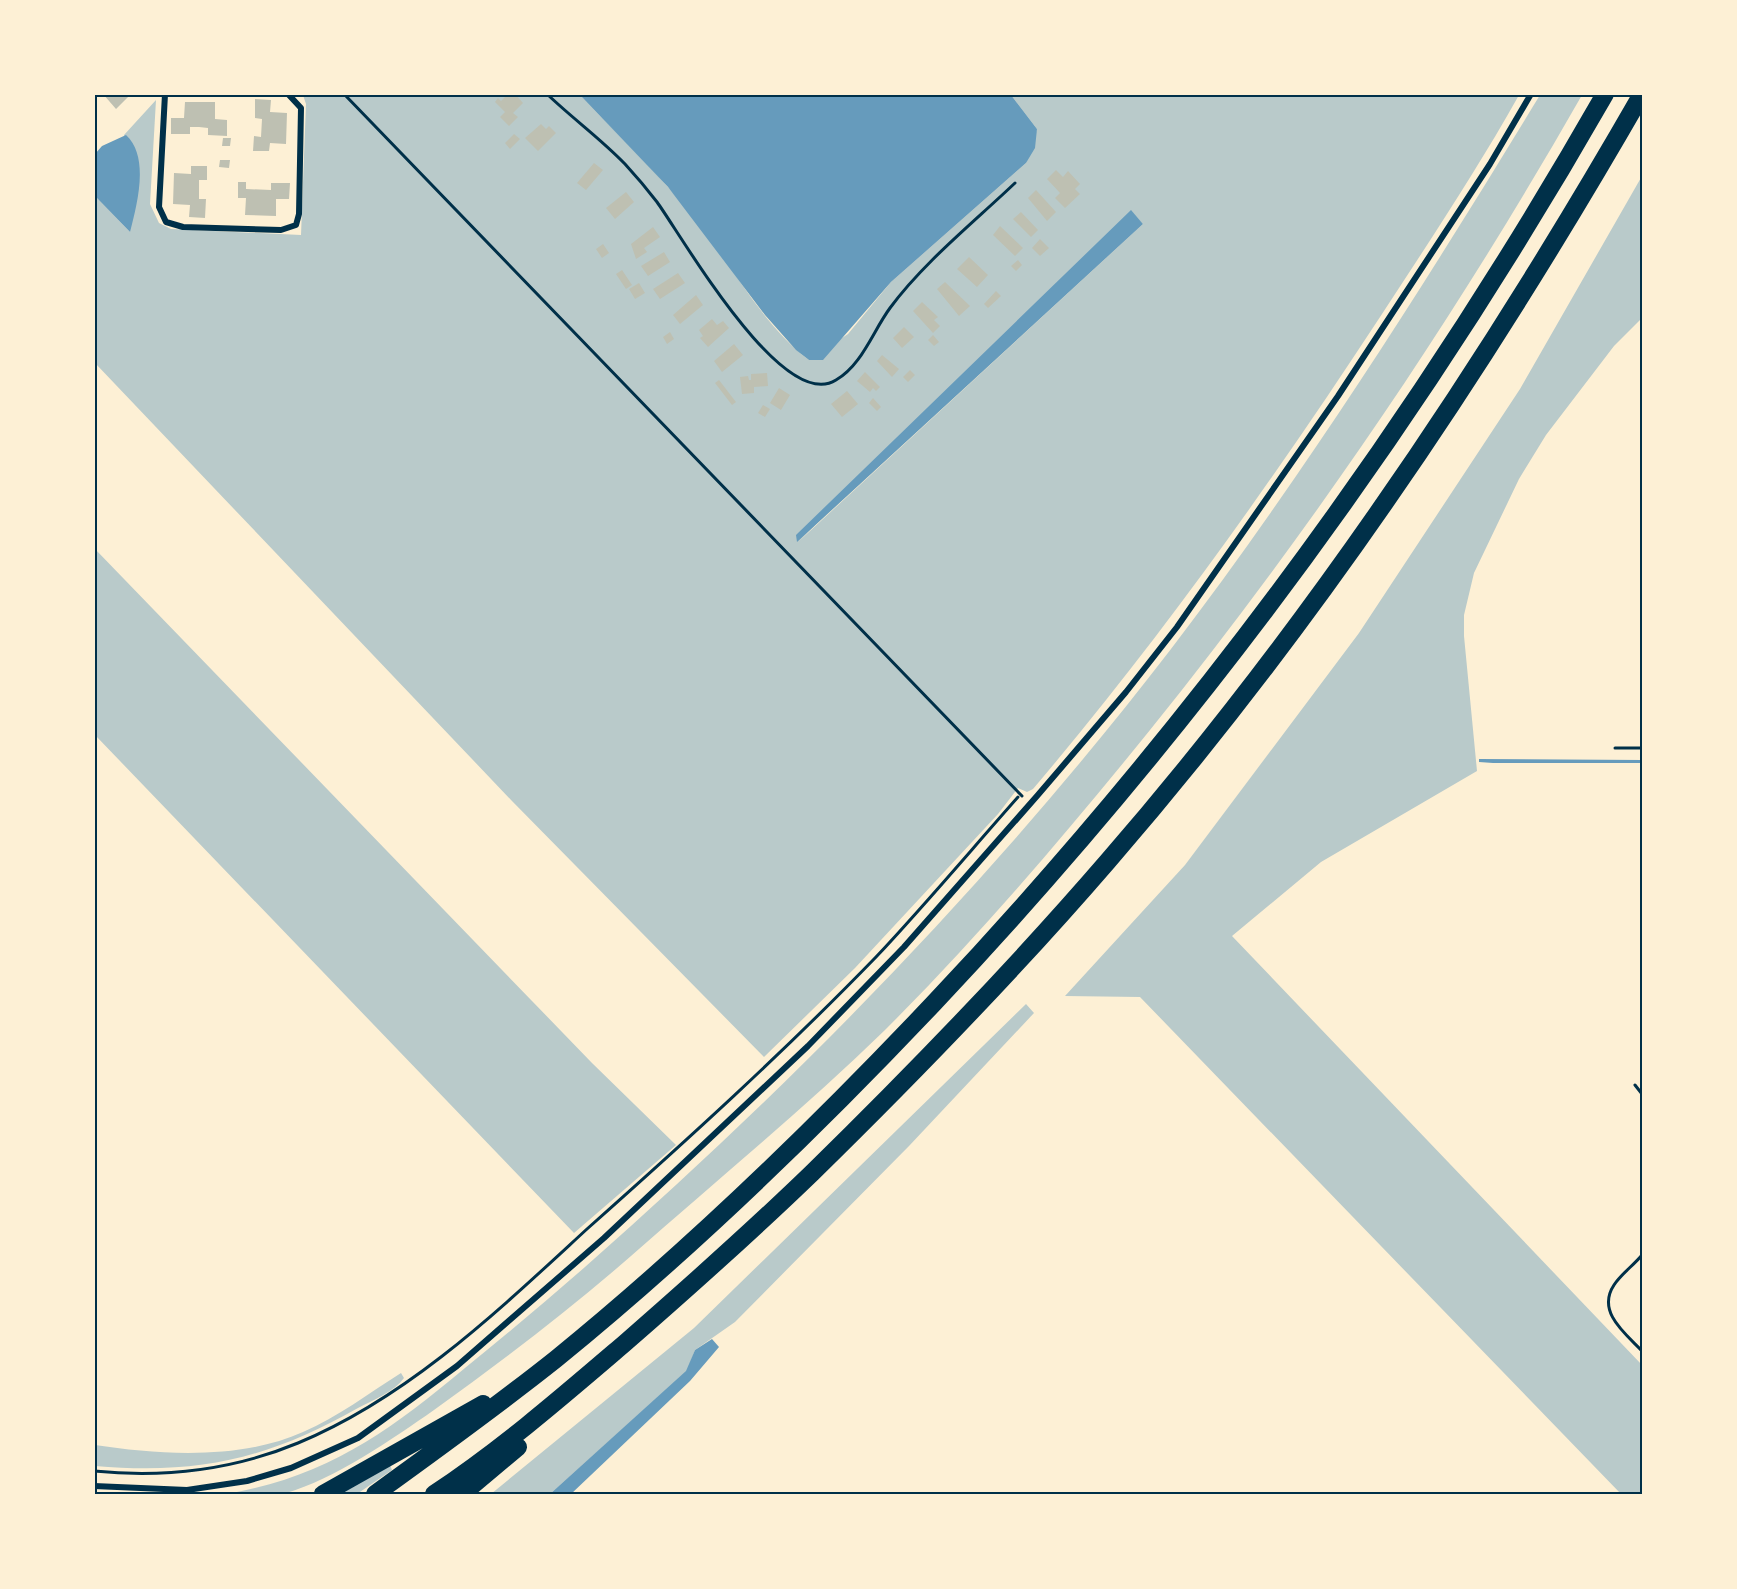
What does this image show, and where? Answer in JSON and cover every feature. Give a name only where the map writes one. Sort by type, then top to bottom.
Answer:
[{"type":"highway","points":[[375,1494],[463,1431],[556,1359],[724,1213],[846,1094],[989,944],[1121,794],[1281,592],[1416,400],[1500,272],[1605,94]]},
{"type":"highway","points":[[434,1494],[548,1410],[755,1228],[938,1048],[1108,861],[1172,784],[1300,619],[1465,384],[1535,277],[1642,94]]},
{"type":"highway","points":[[462,1494],[565,1405],[651,1320]]},
{"type":"highway","points":[[323,1494],[477,1408],[556,1359]]},
{"type":"street","points":[[165,94],[159,207],[166,222],[183,227],[281,230],[296,225],[298,214],[302,108],[288,94]]},
{"type":"street","points":[[94,1486],[187,1490],[248,1481],[291,1468],[358,1438],[457,1366],[604,1238],[808,1046],[904,947],[1126,692],[1177,627],[1289,470],[1377,338],[1490,164],[1531,94]]},
{"type":"path","points":[[94,1471],[181,1474],[256,1457],[321,1433],[400,1387],[554,1260],[769,1063],[877,956],[1020,796],[344,94]]},
{"type":"path","points":[[547,94],[624,163],[656,201],[739,322],[779,364],[805,382],[819,385],[835,381],[848,370],[890,308],[912,282],[1015,183]]},
{"type":"path","points":[[1615,748],[1642,748]]},
{"type":"path","points":[[1635,1085],[1642,1094]]},
{"type":"path","points":[[1642,1255],[1613,1286],[1608,1301],[1609,1314],[1642,1351]]},
{"type":"shaded area","points":[[303,95],[580,95],[671,190],[712,241],[763,313],[777,330],[809,360],[848,334],[891,282],[1026,163],[1037,129],[1011,95],[1519,95],[1435,233],[1300,437],[1215,557],[1126,674],[1033,789],[1027,792],[1018,788],[998,814],[855,968],[764,1057],[512,801],[95,363],[94,195],[130,232],[124,135],[156,100],[150,204],[159,223],[171,229],[301,235],[306,104]],"holes":[[[1131,211],[1143,224],[798,542]]]},
{"type":"shaded area","points":[[1540,95],[1582,95],[1484,260],[1379,421],[1268,578],[1150,730],[1054,846],[954,958],[885,1030],[791,1116],[607,1276],[485,1373],[382,1445],[304,1487],[279,1495],[227,1494],[296,1476],[326,1463],[382,1431],[437,1391],[556,1292],[664,1196],[818,1049],[893,972],[966,894],[1105,732],[1221,582],[1317,446],[1363,376]]},
{"type":"shaded area","points":[[1642,176],[1642,318],[1614,346],[1546,435],[1519,479],[1474,573],[1464,615],[1464,636],[1477,771],[1321,862],[1232,936],[1642,1365],[1642,1494],[1621,1494],[1140,997],[1065,996],[1185,865],[1359,633],[1520,389]]},
{"type":"shaded area","points":[[95,549],[592,1063],[676,1145],[574,1233],[95,735]]},
{"type":"shaded area","points":[[1026,1004],[1034,1013],[909,1146],[735,1322],[695,1350],[687,1371],[550,1494],[491,1494],[694,1328]]},
{"type":"shaded area","points":[[401,1373],[404,1378],[400,1383],[383,1395],[325,1426],[262,1451],[200,1465],[167,1468],[95,1466],[95,1445],[146,1451],[200,1453],[227,1451],[279,1441],[329,1419]]},
{"type":"shaded area","points":[[390,1465],[392,1470],[357,1494],[338,1494]]},
{"type":"water","points":[[580,95],[1011,95],[1037,129],[1035,148],[1026,163],[891,282],[823,360],[809,360],[796,350],[765,315],[668,187]]},
{"type":"water","points":[[126,135],[133,144],[140,168],[136,208],[130,232],[94,195],[95,154],[102,146]]},
{"type":"water","points":[[1131,210],[1143,224],[797,542],[796,535]]},
{"type":"water","points":[[1479,759],[1642,760],[1642,763],[1493,763],[1479,762]]},
{"type":"water","points":[[712,1339],[719,1347],[690,1381],[571,1494],[550,1494],[686,1371],[695,1350]]},
{"type":"building","points":[[103,94],[131,94],[116,109]]},
{"type":"building","points":[[508,94],[515,94],[523,103],[513,113],[518,117],[509,126],[500,117],[505,112],[495,102],[498,98],[501,101]]},
{"type":"building","points":[[255,99],[271,100],[270,112],[287,113],[286,144],[270,143],[269,151],[253,151],[254,136],[261,137],[262,119],[255,118]]},
{"type":"building","points":[[185,102],[215,102],[215,119],[227,120],[227,136],[208,135],[208,128],[199,127],[190,127],[190,134],[171,134],[171,118],[184,118]]},
{"type":"building","points":[[541,124],[546,129],[549,126],[556,133],[538,151],[525,138]]},
{"type":"building","points":[[514,134],[520,139],[510,149],[505,143]]},
{"type":"building","points":[[223,138],[231,138],[230,146],[222,146]]},
{"type":"building","points":[[220,160],[230,160],[229,168],[219,167]]},
{"type":"building","points":[[594,163],[603,170],[586,190],[577,183]]},
{"type":"building","points":[[191,166],[207,166],[207,180],[199,180],[199,199],[206,199],[205,218],[189,217],[190,205],[173,204],[174,173],[191,174]]},
{"type":"building","points":[[1056,170],[1063,177],[1068,171],[1080,184],[1075,189],[1080,194],[1065,208],[1055,198],[1060,193],[1047,179]]},
{"type":"building","points":[[238,182],[246,182],[246,189],[271,190],[271,183],[290,183],[289,199],[276,199],[276,216],[245,215],[246,198],[238,198]]},
{"type":"building","points":[[1036,190],[1056,212],[1047,221],[1028,198]]},
{"type":"building","points":[[626,192],[634,202],[615,219],[606,208]]},
{"type":"building","points":[[1021,212],[1038,230],[1031,237],[1013,219]]},
{"type":"building","points":[[1000,226],[1023,248],[1015,256],[993,235]]},
{"type":"building","points":[[653,227],[660,237],[644,248],[647,252],[636,259],[631,244]]},
{"type":"building","points":[[1040,239],[1049,248],[1040,256],[1032,248]]},
{"type":"building","points":[[603,244],[609,253],[602,258],[596,249]]},
{"type":"building","points":[[664,252],[670,262],[648,276],[641,266]]},
{"type":"building","points":[[969,257],[988,275],[977,287],[957,269]]},
{"type":"building","points":[[1018,260],[1022,265],[1016,271],[1011,266]]},
{"type":"building","points":[[622,270],[632,285],[626,289],[616,274]]},
{"type":"building","points":[[678,273],[685,283],[660,299],[653,289]]},
{"type":"building","points":[[945,282],[970,306],[959,316],[937,289]]},
{"type":"building","points":[[639,283],[645,293],[635,299],[629,289]]},
{"type":"building","points":[[996,291],[1001,296],[988,308],[984,304]]},
{"type":"building","points":[[696,295],[703,305],[680,324],[673,315]]},
{"type":"building","points":[[922,302],[938,317],[934,320],[940,326],[933,333],[913,311]]},
{"type":"building","points":[[712,319],[717,325],[723,321],[729,328],[708,347],[700,338],[703,336],[699,330]]},
{"type":"building","points":[[904,327],[914,337],[902,348],[893,338]]},
{"type":"building","points":[[670,332],[674,339],[667,344],[663,337]]},
{"type":"building","points":[[933,335],[939,342],[934,346],[928,340]]},
{"type":"building","points":[[734,344],[743,355],[722,372],[714,361]]},
{"type":"building","points":[[882,355],[899,369],[892,377],[877,361]]},
{"type":"building","points":[[910,370],[915,375],[908,382],[903,377]]},
{"type":"building","points":[[865,372],[880,387],[876,391],[873,388],[870,392],[857,381]]},
{"type":"building","points":[[767,373],[768,386],[754,387],[754,393],[742,394],[740,377],[748,376],[751,380],[751,374]]},
{"type":"building","points":[[719,380],[736,402],[732,405],[715,383]]},
{"type":"building","points":[[779,388],[790,395],[781,410],[770,403]]},
{"type":"building","points":[[847,391],[858,404],[842,417],[831,404]]},
{"type":"building","points":[[873,398],[881,407],[877,411],[869,403]]},
{"type":"building","points":[[763,405],[770,409],[765,417],[758,413]]}]
